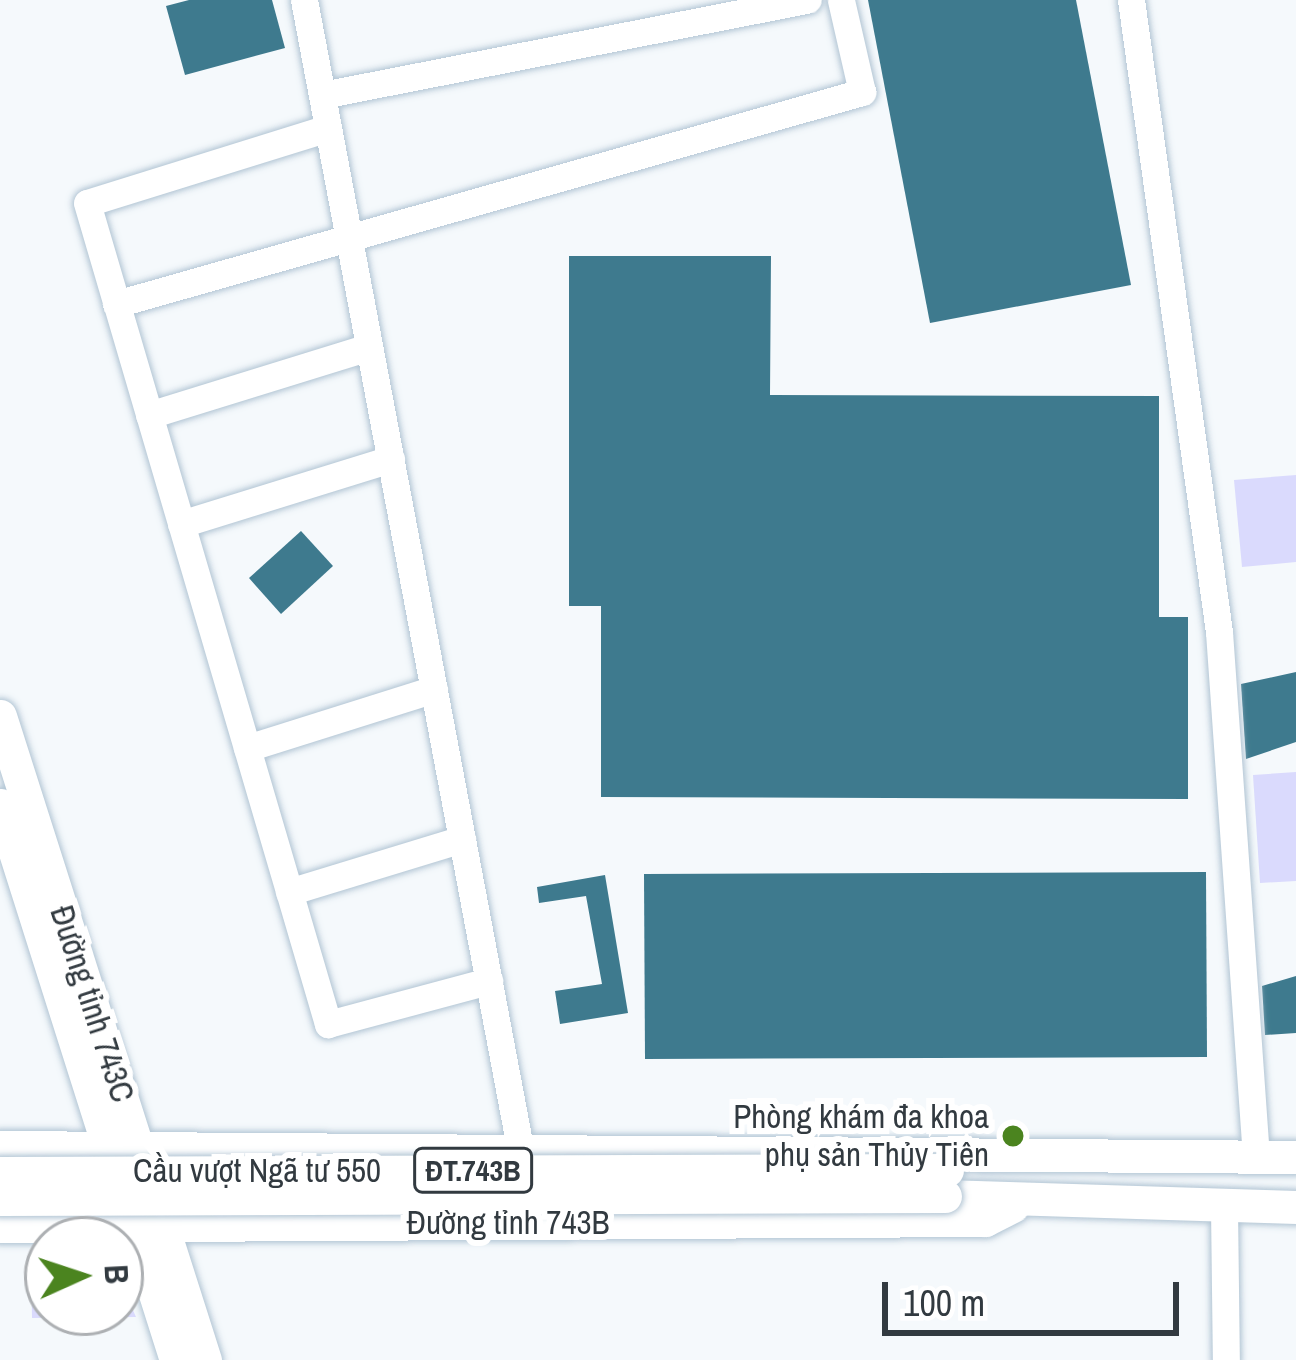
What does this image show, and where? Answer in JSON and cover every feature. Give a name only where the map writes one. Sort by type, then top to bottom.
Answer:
[{"type":"main road","name":"Đường tỉnh 743C","points":[[0,716],[147,1225],[176,1360]]},
{"type":"main road","name":"Đường tỉnh 743C","points":[[0,805],[124,1145]]},
{"type":"main road","name":"ĐT.743B","points":[[0,1147],[986,1147],[1013,1158]]},
{"type":"main road","name":"ĐT.743B","points":[[946,1183],[1013,1158],[1296,1157]]},
{"type":"main road","name":"Cầu vượt Ngã tư 550","points":[[0,1173],[946,1183]]},
{"type":"main road","name":"Đường tỉnh 743B","points":[[946,1183],[1013,1206],[1296,1207]]},
{"type":"main road","name":"Cầu vượt Ngã tư 550","points":[[0,1199],[946,1183]]},
{"type":"main road","name":"Đường tỉnh 743B","points":[[0,1226],[986,1220],[1013,1206]]},
{"type":"main road","name":"Đường tỉnh 743C","points":[[147,1225],[205,1360]]},
{"type":"street","points":[[304,0],[520,1147]]},
{"type":"street","points":[[322,95],[808,0]]},
{"type":"street","points":[[116,304],[862,92],[841,0]]},
{"type":"street","points":[[1130,0],[1215,590],[1256,1156]]},
{"type":"street","points":[[328,128],[87,202],[328,1024],[488,981]]},
{"type":"street","points":[[149,415],[369,346]]},
{"type":"street","points":[[181,524],[391,459]]},
{"type":"street","points":[[247,748],[434,689]]},
{"type":"street","points":[[290,892],[462,839]]},
{"type":"street","points":[[1224,1207],[1226,1360]]},
{"type":"shaded area","points":[[1296,475],[1296,562],[1242,567],[1234,480]]},
{"type":"shaded area","points":[[1296,772],[1296,881],[1260,883],[1253,775]]},
{"type":"building","points":[[189,0],[272,0],[285,48],[185,75],[166,6]]},
{"type":"building","points":[[868,0],[1076,0],[1131,285],[930,323]]},
{"type":"building","points":[[569,256],[771,256],[770,395],[1159,396],[1159,617],[1188,617],[1188,799],[601,797],[601,606],[569,606]]},
{"type":"building","points":[[301,531],[333,566],[281,614],[249,578]]},
{"type":"building","points":[[1296,672],[1296,742],[1246,759],[1241,684]]},
{"type":"building","points":[[1206,872],[1207,1057],[645,1059],[644,874]]},
{"type":"building","points":[[605,875],[628,1013],[560,1024],[555,991],[602,984],[586,896],[539,903],[537,887]]},
{"type":"building","points":[[1296,976],[1296,1033],[1265,1035],[1262,986]]},
{"type":"place","name":"Phòng khám đa khoa phụ sản Thủy Tiên","points":[[1013,1136]]}]
